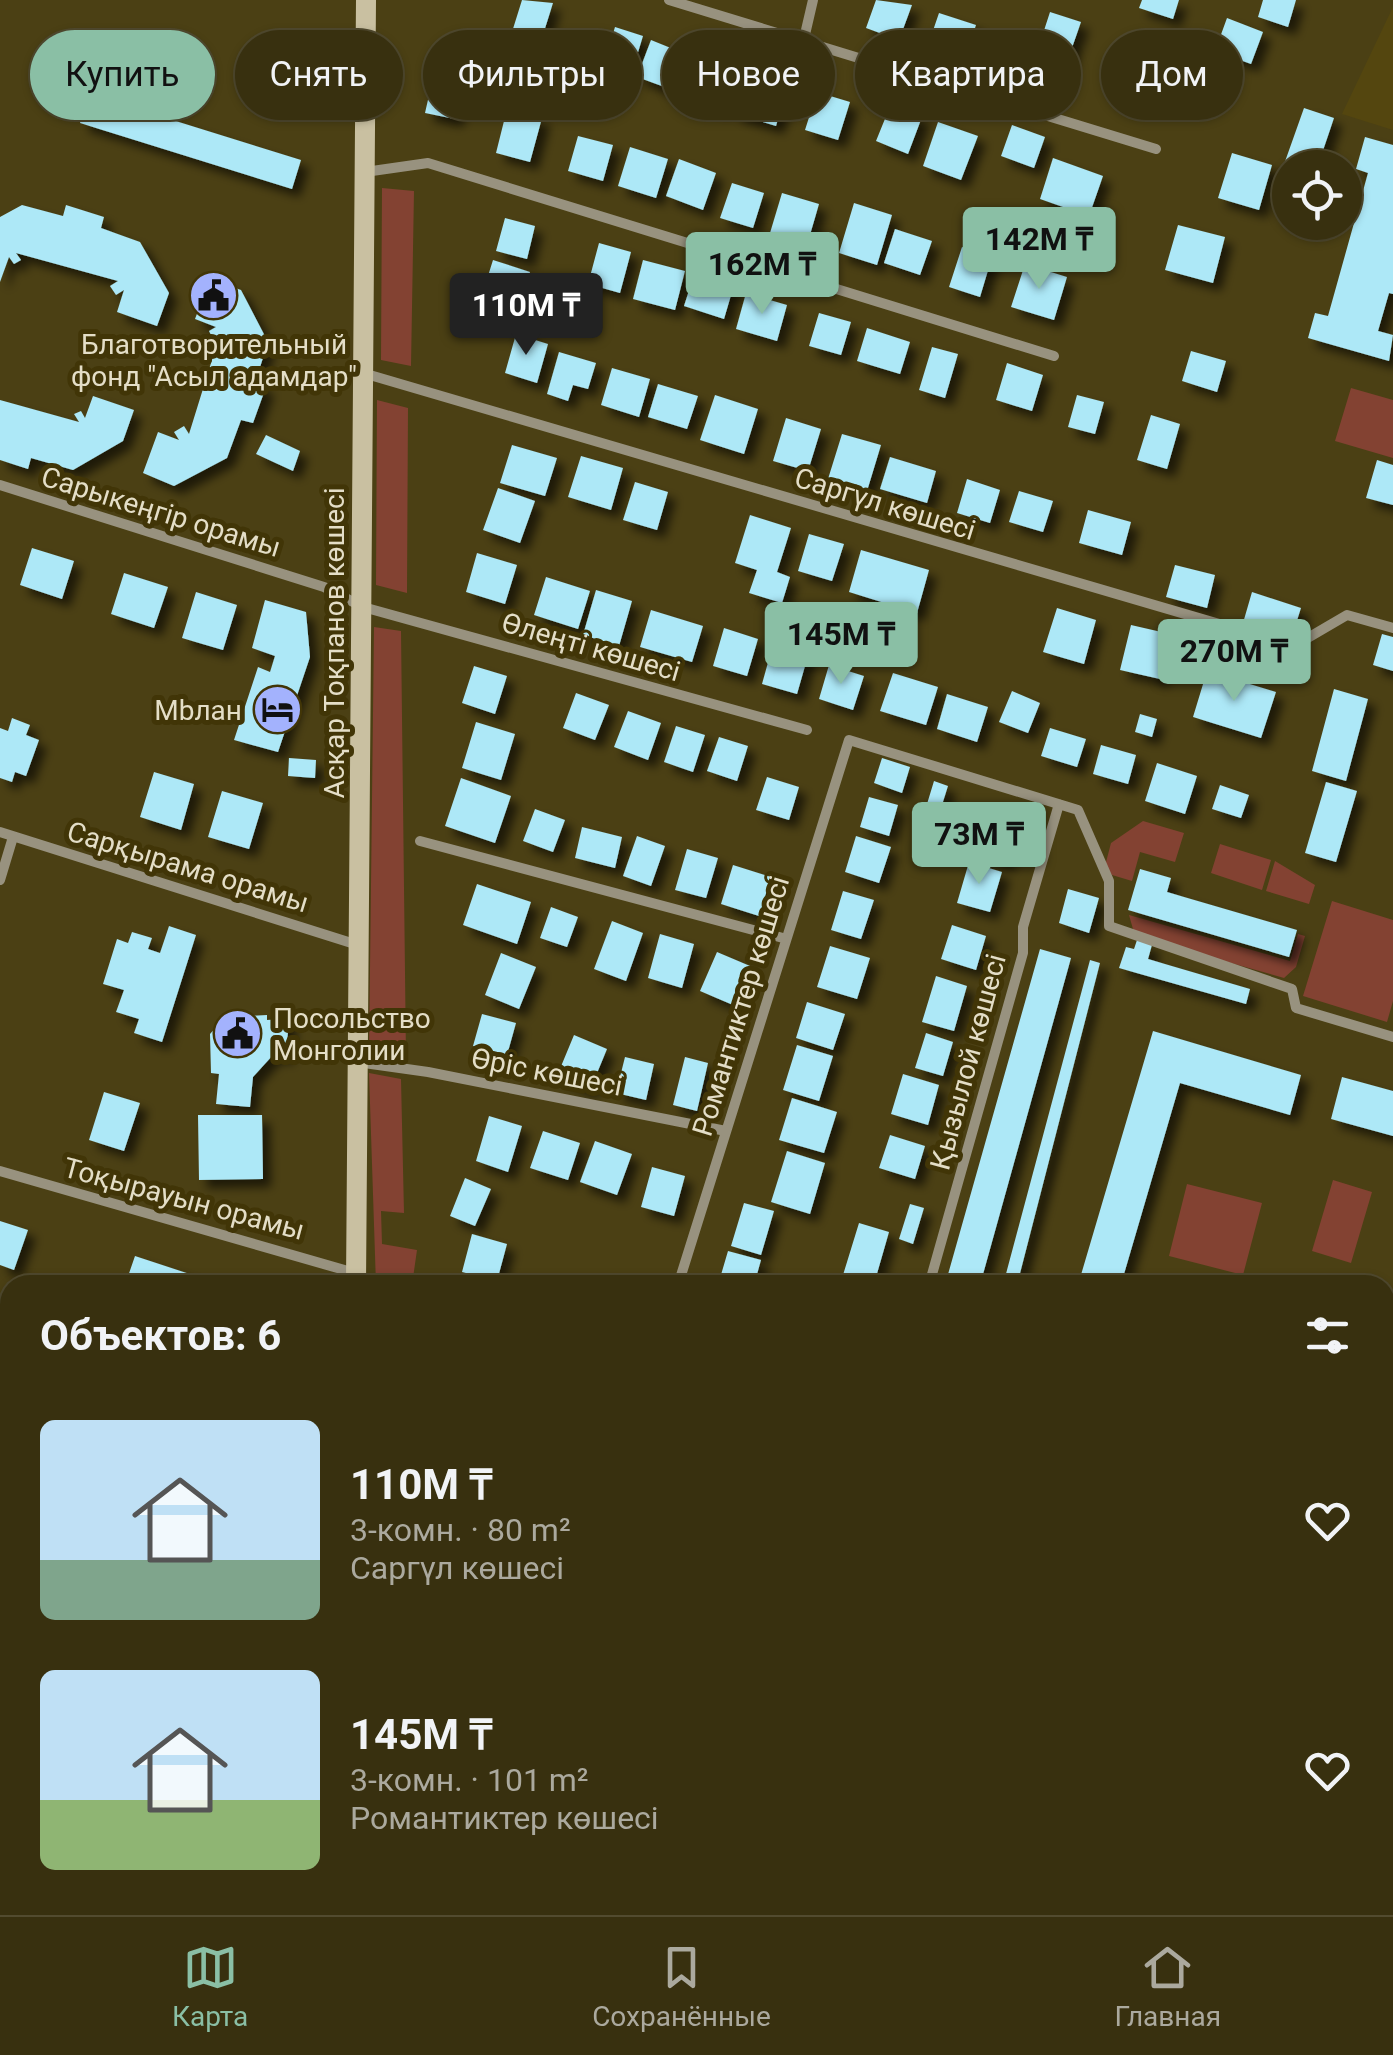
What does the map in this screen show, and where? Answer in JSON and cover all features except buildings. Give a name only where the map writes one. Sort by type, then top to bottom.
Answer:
[{"type":"street","name":"Асқар Тоқпанов көшесі","points":[[356,1275],[362,946],[360,372],[366,0]]},
{"type":"street","points":[[669,0],[765,30]]},
{"type":"street","points":[[806,30],[813,0]]},
{"type":"street","points":[[835,52],[1156,150]]},
{"type":"street","points":[[366,172],[428,164],[1054,356]]},
{"type":"street","name":"Саргүл көшесі","points":[[360,372],[1294,646],[1347,615],[1393,628]]},
{"type":"street","name":"Сарыкеңгір орамы","points":[[0,485],[324,587],[363,607]]},
{"type":"street","name":"Өлеңті көшесі","points":[[363,607],[808,730]]},
{"type":"street","name":"Романтиктер көшесі","points":[[681,1275],[783,938],[848,740],[1059,804]]},
{"type":"street","points":[[1059,804],[1078,810],[1109,881],[1109,926],[1292,989],[1296,1008],[1393,1036]]},
{"type":"street","name":"Қызылой көшесі","points":[[932,1275],[1024,953],[1023,927],[1059,804]]},
{"type":"street","name":"Сарқырама орамы","points":[[0,832],[362,946]]},
{"type":"street","points":[[0,880],[14,836]]},
{"type":"street","points":[[420,841],[783,938]]},
{"type":"street","name":"Өріс көшесі","points":[[357,1062],[428,1072],[726,1131]]},
{"type":"street","name":"Тоқырауын орамы","points":[[0,1171],[343,1275]]},
{"type":"shaded area","points":[[1393,7],[1393,130],[1342,114]]},
{"type":"shaded area","points":[[382,188],[414,191],[411,366],[381,360]]},
{"type":"shaded area","points":[[1351,388],[1393,400],[1393,458],[1335,441]]},
{"type":"shaded area","points":[[377,400],[408,408],[407,593],[376,585]]},
{"type":"shaded area","points":[[374,627],[401,631],[406,1058],[369,1055]]},
{"type":"shaded area","points":[[1143,821],[1184,833],[1175,862],[1140,852],[1132,881],[1112,875],[1105,866],[1111,843]]},
{"type":"shaded area","points":[[1220,844],[1271,860],[1262,890],[1211,873]]},
{"type":"shaded area","points":[[1275,861],[1315,885],[1309,904],[1266,891]]},
{"type":"shaded area","points":[[1332,901],[1393,920],[1393,1001],[1387,1022],[1303,996]]},
{"type":"shaded area","points":[[1129,915],[1290,961],[1298,934],[1305,936],[1296,967],[1284,978],[1135,936]]},
{"type":"shaded area","points":[[369,1073],[401,1079],[404,1213],[381,1211],[382,1244],[417,1250],[413,1275],[376,1275]]},
{"type":"shaded area","points":[[1333,1180],[1372,1192],[1351,1263],[1312,1251]]},
{"type":"shaded area","points":[[1187,1184],[1262,1203],[1243,1275],[1169,1256]]},
{"type":"place","name":"Благотворительный фонд \"Асыл адамдар\"","points":[[214,296]]},
{"type":"place","name":"Мbлан","points":[[277,710]]},
{"type":"place","name":"Посольство Монголии","points":[[238,1034]]}]
